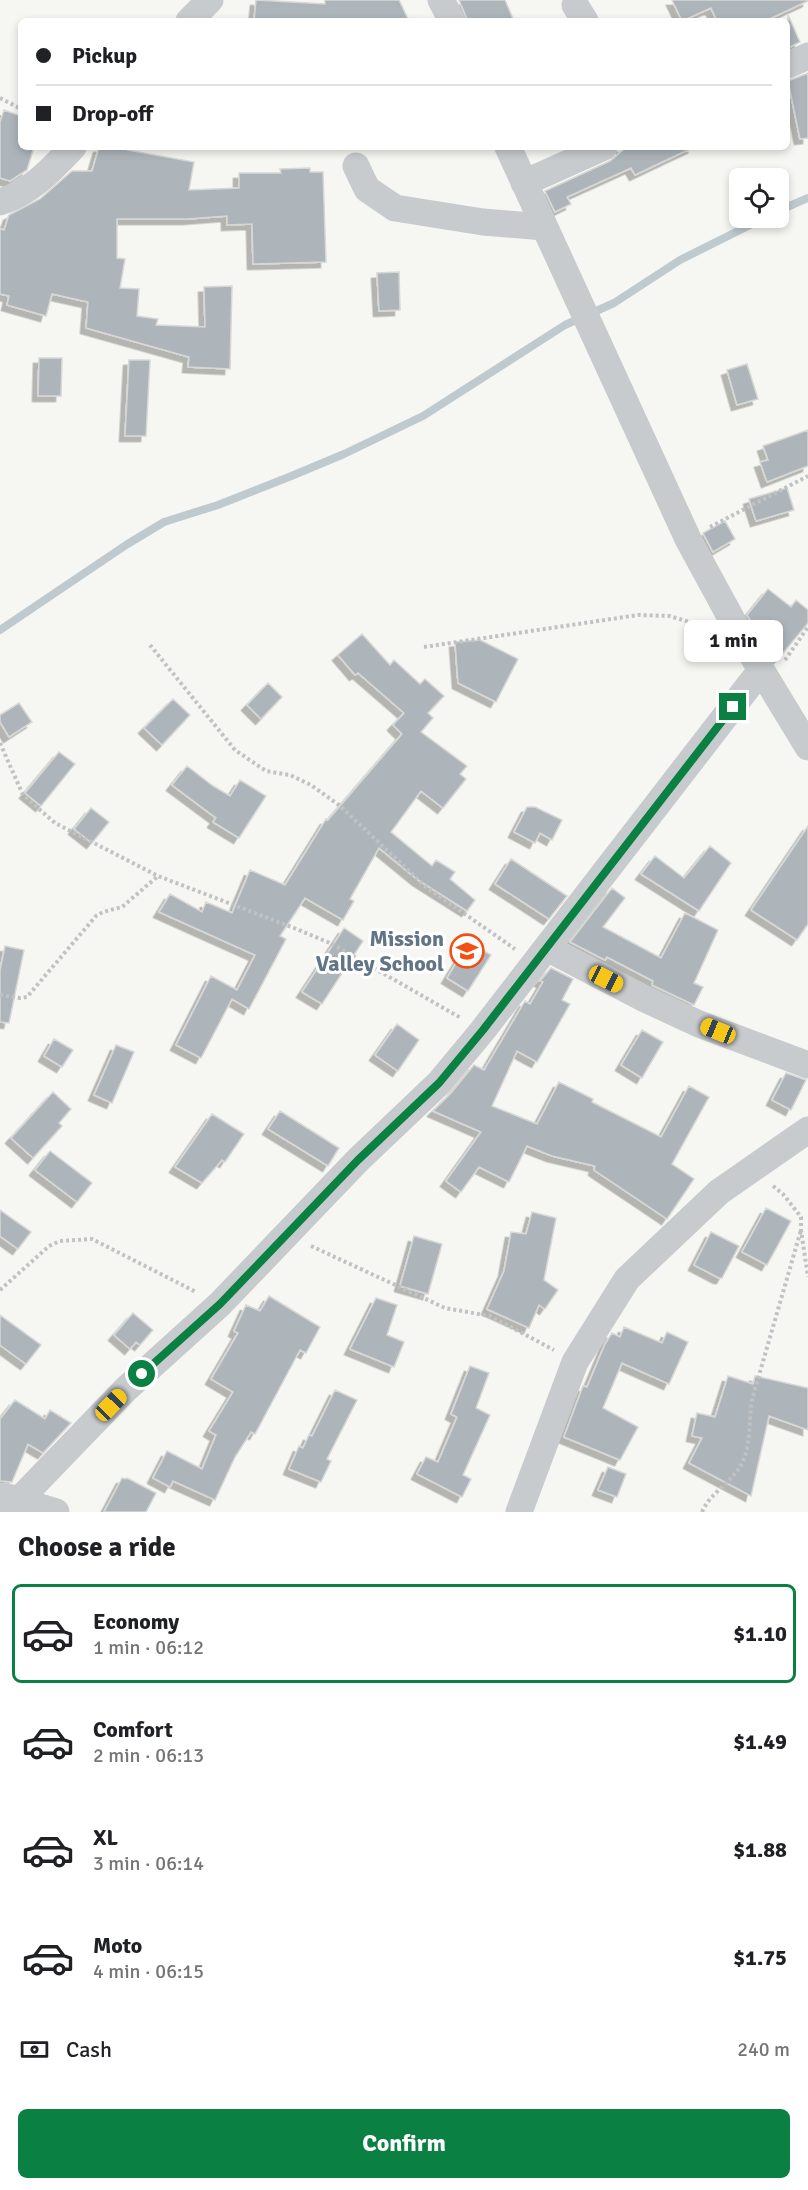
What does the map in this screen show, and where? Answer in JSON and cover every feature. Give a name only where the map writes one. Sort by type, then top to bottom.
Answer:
[{"type":"street","points":[[192,18],[210,0]]},
{"type":"street","points":[[441,0],[450,18]]},
{"type":"street","points":[[790,64],[808,56]]},
{"type":"street","points":[[0,202],[16,197],[32,187],[70,150]]},
{"type":"street","points":[[509,150],[688,539],[743,640],[808,747]]},
{"type":"street","points":[[524,183],[597,150]]},
{"type":"street","points":[[356,166],[367,189],[395,208],[483,222],[544,227]]},
{"type":"street","points":[[11,1503],[126,1389],[220,1304],[358,1160],[439,1083],[766,677]]},
{"type":"street","points":[[541,955],[699,1024],[808,1065]]},
{"type":"street","points":[[519,1512],[575,1362],[627,1279],[719,1192],[808,1130]]},
{"type":"street","points":[[11,1503],[56,1512]]},
{"type":"path","points":[[0,98],[18,107]]},
{"type":"path","points":[[688,539],[808,476]]},
{"type":"path","points":[[424,646],[651,614],[687,620],[743,640]]},
{"type":"path","points":[[766,677],[808,627]]},
{"type":"path","points":[[150,645],[236,750],[266,771],[290,775],[311,785],[339,805],[426,887],[477,925],[541,955]]},
{"type":"path","points":[[0,743],[18,786],[33,804],[55,823],[158,876],[330,943],[483,1030]]},
{"type":"path","points":[[0,995],[27,997],[96,916],[122,907],[158,876]]},
{"type":"path","points":[[752,1168],[783,1194],[801,1217],[808,1277]]},
{"type":"path","points":[[702,1512],[708,1502],[740,1467],[747,1453],[753,1396],[801,1230]]},
{"type":"path","points":[[286,1235],[445,1308],[490,1316],[575,1362]]},
{"type":"path","points":[[0,1290],[49,1246],[60,1241],[92,1239],[220,1304]]},
{"type":"building","points":[[256,0],[325,4],[325,0],[399,0],[408,18],[254,18]]},
{"type":"building","points":[[459,0],[505,0],[513,18],[467,18]]},
{"type":"building","points":[[672,0],[808,0],[771,18],[716,18],[711,8],[689,18],[681,18]]},
{"type":"building","points":[[790,20],[800,42],[790,47]]},
{"type":"building","points":[[808,73],[808,138],[800,139],[790,80]]},
{"type":"building","points":[[4,110],[18,115],[18,150],[33,150],[27,170],[10,181],[0,178],[0,122]]},
{"type":"building","points":[[98,150],[127,150],[194,162],[189,190],[239,188],[239,173],[281,173],[280,169],[310,168],[310,172],[323,172],[326,262],[253,264],[252,224],[227,225],[227,216],[188,219],[117,219],[117,258],[125,259],[120,288],[139,289],[137,316],[158,319],[156,325],[205,327],[204,287],[232,286],[230,369],[188,367],[189,357],[86,328],[88,302],[52,294],[46,316],[7,305],[9,296],[0,294],[0,229],[4,230],[9,215],[40,199],[72,171],[92,171]]},
{"type":"building","points":[[623,150],[688,150],[635,175],[631,168],[567,197],[571,204],[555,212],[545,191],[610,161]]},
{"type":"building","points":[[399,272],[400,310],[379,311],[377,273]]},
{"type":"building","points":[[39,358],[62,358],[61,396],[38,396]]},
{"type":"building","points":[[129,360],[150,360],[146,436],[125,436]]},
{"type":"building","points":[[747,364],[758,399],[737,405],[727,370]]},
{"type":"building","points":[[808,430],[808,466],[767,482],[760,462],[768,460],[763,446]]},
{"type":"building","points":[[787,488],[794,510],[756,521],[749,499]]},
{"type":"building","points":[[725,521],[735,539],[713,552],[703,533]]},
{"type":"building","points":[[768,589],[791,607],[796,600],[808,610],[808,623],[779,658],[762,642],[766,637],[755,628],[747,615]]},
{"type":"building","points":[[362,634],[390,665],[394,660],[420,684],[425,679],[444,696],[428,713],[433,718],[421,732],[467,766],[460,774],[466,779],[443,808],[421,791],[391,832],[432,866],[436,860],[455,872],[450,879],[475,900],[467,911],[418,880],[379,848],[350,899],[354,901],[343,920],[305,898],[280,936],[286,939],[249,1009],[232,999],[201,1058],[176,1045],[211,976],[237,990],[255,955],[159,912],[170,894],[202,912],[206,902],[232,913],[250,870],[285,885],[326,819],[328,820],[402,734],[393,725],[404,713],[358,673],[355,675],[338,655]]},
{"type":"building","points":[[480,640],[518,659],[496,702],[458,683],[455,642]]},
{"type":"building","points":[[268,683],[282,697],[261,719],[247,705]]},
{"type":"building","points":[[173,699],[190,715],[162,745],[144,728]]},
{"type":"building","points":[[19,703],[32,722],[9,737],[0,722],[0,715]]},
{"type":"building","points":[[59,752],[75,764],[41,806],[25,793]]},
{"type":"building","points":[[187,766],[230,796],[240,780],[266,796],[239,838],[213,822],[216,818],[172,785]]},
{"type":"building","points":[[527,807],[535,807],[562,820],[552,840],[540,833],[535,843],[514,832]]},
{"type":"building","points":[[91,808],[109,822],[92,843],[74,829]]},
{"type":"building","points":[[808,826],[808,924],[797,940],[751,910]]},
{"type":"building","points":[[710,846],[731,863],[699,911],[641,874],[655,856],[684,878]]},
{"type":"building","points":[[511,859],[567,896],[549,919],[495,884]]},
{"type":"building","points":[[612,888],[625,898],[603,927],[661,958],[685,913],[718,930],[694,983],[703,987],[694,1005],[652,985],[653,981],[607,957],[605,960],[570,942]]},
{"type":"building","points":[[344,928],[363,941],[322,1004],[302,992]]},
{"type":"building","points":[[469,942],[491,955],[468,991],[447,978]]},
{"type":"building","points":[[5,946],[24,950],[9,1023],[0,1022],[0,970]]},
{"type":"building","points":[[551,968],[573,979],[562,1000],[570,1004],[537,1062],[517,1051],[492,1106],[537,1124],[559,1082],[593,1099],[592,1102],[661,1137],[689,1086],[709,1097],[672,1164],[694,1179],[667,1219],[594,1170],[595,1166],[552,1156],[527,1146],[509,1182],[479,1167],[461,1192],[446,1181],[481,1132],[433,1111],[474,1065],[484,1070],[525,1001],[530,1004],[543,982],[540,981]]},
{"type":"building","points":[[397,1024],[419,1040],[398,1071],[375,1055]]},
{"type":"building","points":[[642,1030],[663,1042],[642,1078],[621,1065]]},
{"type":"building","points":[[54,1039],[73,1050],[62,1067],[44,1056]]},
{"type":"building","points":[[116,1045],[134,1052],[112,1103],[94,1095]]},
{"type":"building","points":[[786,1073],[806,1080],[791,1110],[772,1100]]},
{"type":"building","points":[[53,1092],[71,1109],[59,1123],[62,1126],[33,1158],[11,1138]]},
{"type":"building","points":[[280,1111],[339,1148],[328,1166],[268,1129]]},
{"type":"building","points":[[212,1114],[244,1134],[225,1162],[222,1160],[202,1183],[175,1167]]},
{"type":"building","points":[[50,1151],[92,1183],[77,1202],[35,1170]]},
{"type":"building","points":[[766,1208],[791,1221],[767,1265],[742,1252]]},
{"type":"building","points":[[0,1210],[31,1232],[18,1249],[0,1236]]},
{"type":"building","points":[[532,1212],[556,1218],[544,1280],[558,1290],[545,1309],[539,1305],[529,1328],[487,1309],[504,1271],[511,1232],[526,1234]]},
{"type":"building","points":[[711,1232],[739,1246],[722,1278],[694,1265]]},
{"type":"building","points":[[414,1236],[442,1244],[428,1294],[400,1286]]},
{"type":"building","points":[[269,1296],[320,1327],[306,1353],[300,1350],[255,1434],[251,1432],[235,1457],[215,1500],[173,1481],[170,1487],[153,1478],[167,1451],[202,1469],[216,1435],[209,1431],[233,1392],[211,1379],[238,1333],[234,1331],[246,1305],[260,1311]]},
{"type":"building","points":[[376,1298],[397,1305],[387,1335],[404,1342],[394,1367],[350,1349]]},
{"type":"building","points":[[133,1313],[153,1330],[140,1345],[136,1342],[130,1349],[114,1335]]},
{"type":"building","points":[[0,1315],[41,1345],[26,1364],[0,1345]]},
{"type":"building","points":[[624,1327],[662,1343],[667,1332],[688,1342],[669,1384],[622,1363],[603,1408],[638,1427],[620,1460],[564,1437],[583,1386],[587,1387],[605,1344],[612,1333],[620,1337]]},
{"type":"building","points":[[470,1366],[489,1373],[476,1408],[490,1415],[463,1475],[471,1479],[462,1497],[417,1474],[426,1457],[438,1462],[457,1417],[451,1414]]},
{"type":"building","points":[[728,1376],[753,1384],[755,1376],[808,1388],[808,1430],[769,1416],[751,1496],[689,1463],[702,1438],[692,1436],[697,1413],[715,1417]]},
{"type":"building","points":[[335,1390],[357,1400],[327,1459],[331,1461],[321,1482],[289,1469],[299,1446],[303,1448],[309,1435],[312,1436]]},
{"type":"building","points":[[15,1400],[45,1419],[50,1410],[71,1423],[43,1453],[28,1444],[12,1482],[0,1481],[0,1419]]},
{"type":"building","points":[[608,1467],[626,1474],[617,1497],[598,1490]]},
{"type":"building","points":[[122,1478],[127,1478],[156,1493],[146,1512],[104,1512]]},
{"type":"waterway","points":[[789,206],[808,198]]},
{"type":"waterway","points":[[0,630],[164,522],[218,505],[289,477],[344,454],[423,416],[565,325],[614,303],[680,260],[744,228]]},
{"type":"place","name":"Mission Valley School","points":[[467,951]]},
{"type":"route","points":[[142,1374],[220,1304],[358,1160],[439,1083],[483,1030],[733,707]]}]
